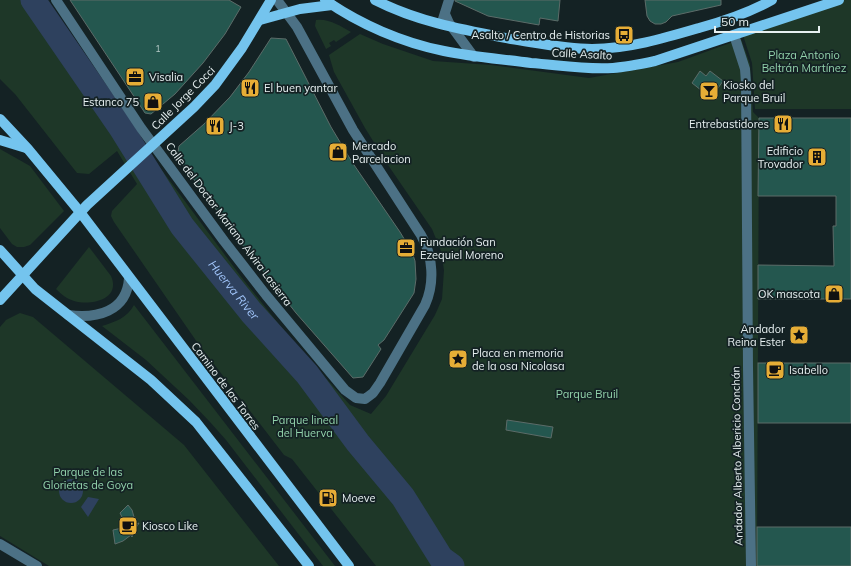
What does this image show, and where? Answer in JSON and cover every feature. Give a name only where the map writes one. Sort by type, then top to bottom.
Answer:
[{"type":"main road","name":"Calle Jorge Cocci","points":[[80,212],[194,107],[214,85],[242,48],[271,0]]},
{"type":"main road","name":"Calle Asalto","points":[[375,0],[411,16],[452,28],[542,44],[593,49],[611,48],[677,35],[736,17],[759,8],[772,0]]},
{"type":"main road","name":"Calle Asalto","points":[[328,3],[379,31],[443,51],[474,56],[591,69],[635,66],[655,61],[839,0]]},
{"type":"main road","points":[[260,20],[286,12],[328,3]]},
{"type":"main road","name":"Camino de las Torres","points":[[0,119],[28,149],[80,212],[349,566]]},
{"type":"main road","points":[[0,140],[28,149]]},
{"type":"main road","points":[[0,300],[80,212]]},
{"type":"main road","points":[[0,250],[35,290],[151,380],[196,422],[309,566]]},
{"type":"street","points":[[56,0],[141,128],[150,147]]},
{"type":"street","name":"Calle del Doctor Mariano Alvira Lasierra","points":[[150,147],[266,296],[346,390],[356,398],[365,399],[369,397],[380,383],[427,302],[431,285],[429,255],[421,235],[353,130],[297,27],[276,0]]},
{"type":"street","points":[[442,25],[449,0]]},
{"type":"street","points":[[445,14],[452,28],[474,56]]},
{"type":"street","name":"Andador Alberto Albericio Conchán","points":[[734,35],[746,69],[751,566]]},
{"type":"street","points":[[68,315],[88,317],[96,316],[112,309],[125,297],[129,286],[129,278]]},
{"type":"street","points":[[0,544],[37,566]]},
{"type":"green space","name":"Parque Bruil","points":[[0,0],[42,0],[132,137],[156,165],[158,165],[242,278],[289,337],[350,405],[371,414],[386,396],[435,315],[442,299],[444,270],[441,251],[432,229],[390,168],[365,128],[334,72],[329,55],[360,34],[383,44],[433,61],[491,65],[589,78],[678,62],[741,39],[750,64],[753,112],[759,118],[757,566],[376,566],[292,459],[284,455],[197,342],[114,222],[111,216],[112,211],[137,184],[117,151],[89,174],[77,173],[15,94],[0,79]]},
{"type":"green space","name":"Plaza Antonio Beltrán Martínez","points":[[839,0],[851,0],[851,109],[755,109],[752,63],[742,32]]},
{"type":"green space","points":[[316,20],[330,21],[351,32],[336,42],[334,40],[329,43],[331,46],[326,49],[315,26]]},
{"type":"green space","points":[[0,149],[30,166],[64,211],[30,245],[24,247],[17,247],[12,244],[0,228]]},
{"type":"green space","points":[[89,247],[111,276],[113,284],[112,290],[103,299],[89,302],[74,301],[64,296],[56,289]]},
{"type":"green space","points":[[134,305],[335,566],[323,566],[226,440],[189,400],[146,360],[102,326],[116,321],[124,316]]},
{"type":"green space","name":"Parque de las Glorietas de Goya","points":[[20,313],[33,317],[184,445],[279,566],[49,566],[0,536],[0,327],[6,320]]},
{"type":"water","points":[[71,479],[79,483],[83,491],[79,499],[71,503],[63,499],[59,491],[63,483]]},
{"type":"water","points":[[88,497],[99,499],[88,517],[81,507]]},
{"type":"building","points":[[70,0],[229,0],[241,7],[225,34],[203,63],[175,94],[151,114],[145,113]]},
{"type":"building","points":[[455,0],[560,0],[558,21],[540,18],[539,25],[488,16]]},
{"type":"building","points":[[645,0],[721,0],[721,5],[672,16],[666,22],[655,24],[650,21],[647,16]]},
{"type":"building","points":[[271,38],[286,39],[331,127],[352,162],[400,232],[412,252],[415,261],[416,279],[414,293],[384,340],[378,345],[381,349],[363,377],[353,378],[296,313],[244,247],[177,157],[179,146],[204,124],[230,97],[249,72]]},
{"type":"building","name":"Kiosko del Parque Bruil","points":[[700,71],[706,76],[710,71],[723,81],[711,98],[692,83]]},
{"type":"building","name":"Edificio Trovador","points":[[759,118],[851,118],[851,299],[758,299],[758,265],[834,266],[833,226],[836,226],[836,196],[758,196]]},
{"type":"building","points":[[758,363],[851,363],[851,423],[758,423]]},
{"type":"building","points":[[507,420],[553,427],[551,438],[506,430]]},
{"type":"building","name":"Kiosco Like","points":[[128,505],[132,510],[136,524],[139,523],[132,537],[131,535],[123,541],[115,544],[113,530],[127,527],[120,513]]},
{"type":"building","points":[[757,527],[851,527],[851,566],[757,566]]},
{"type":"waterway","name":"Huerva River","points":[[33,0],[121,128],[182,226],[251,312],[307,374],[358,443],[403,497],[441,558],[452,566]]},
{"type":"place","name":"Asalto / Centro de Historias","points":[[624,35]]},
{"type":"place","name":"Visalia","points":[[135,77]]},
{"type":"place","name":"El buen yantar","points":[[250,88]]},
{"type":"place","name":"Kiosko del Parque Bruil","points":[[709,91]]},
{"type":"place","name":"Estanco 75","points":[[153,102]]},
{"type":"place","name":"Entrebastidores","points":[[783,124]]},
{"type":"place","name":"J-3","points":[[215,126]]},
{"type":"place","name":"Mercado Parcelacion","points":[[338,152]]},
{"type":"place","name":"Edificio Trovador","points":[[817,157]]},
{"type":"place","name":"Fundación San Ezequiel Moreno","points":[[406,248]]},
{"type":"place","name":"OK mascota","points":[[834,294]]},
{"type":"place","name":"Andador Reina Ester","points":[[799,335]]},
{"type":"place","name":"Placa en memoria de la osa Nicolasa","points":[[458,359]]},
{"type":"place","name":"Isabello","points":[[775,370]]},
{"type":"place","name":"Moeve","points":[[328,498]]},
{"type":"place","name":"Kiosco Like","points":[[128,526]]},
{"type":"park label","name":"Parque lineal del Huerva","points":[[305,426]]}]
